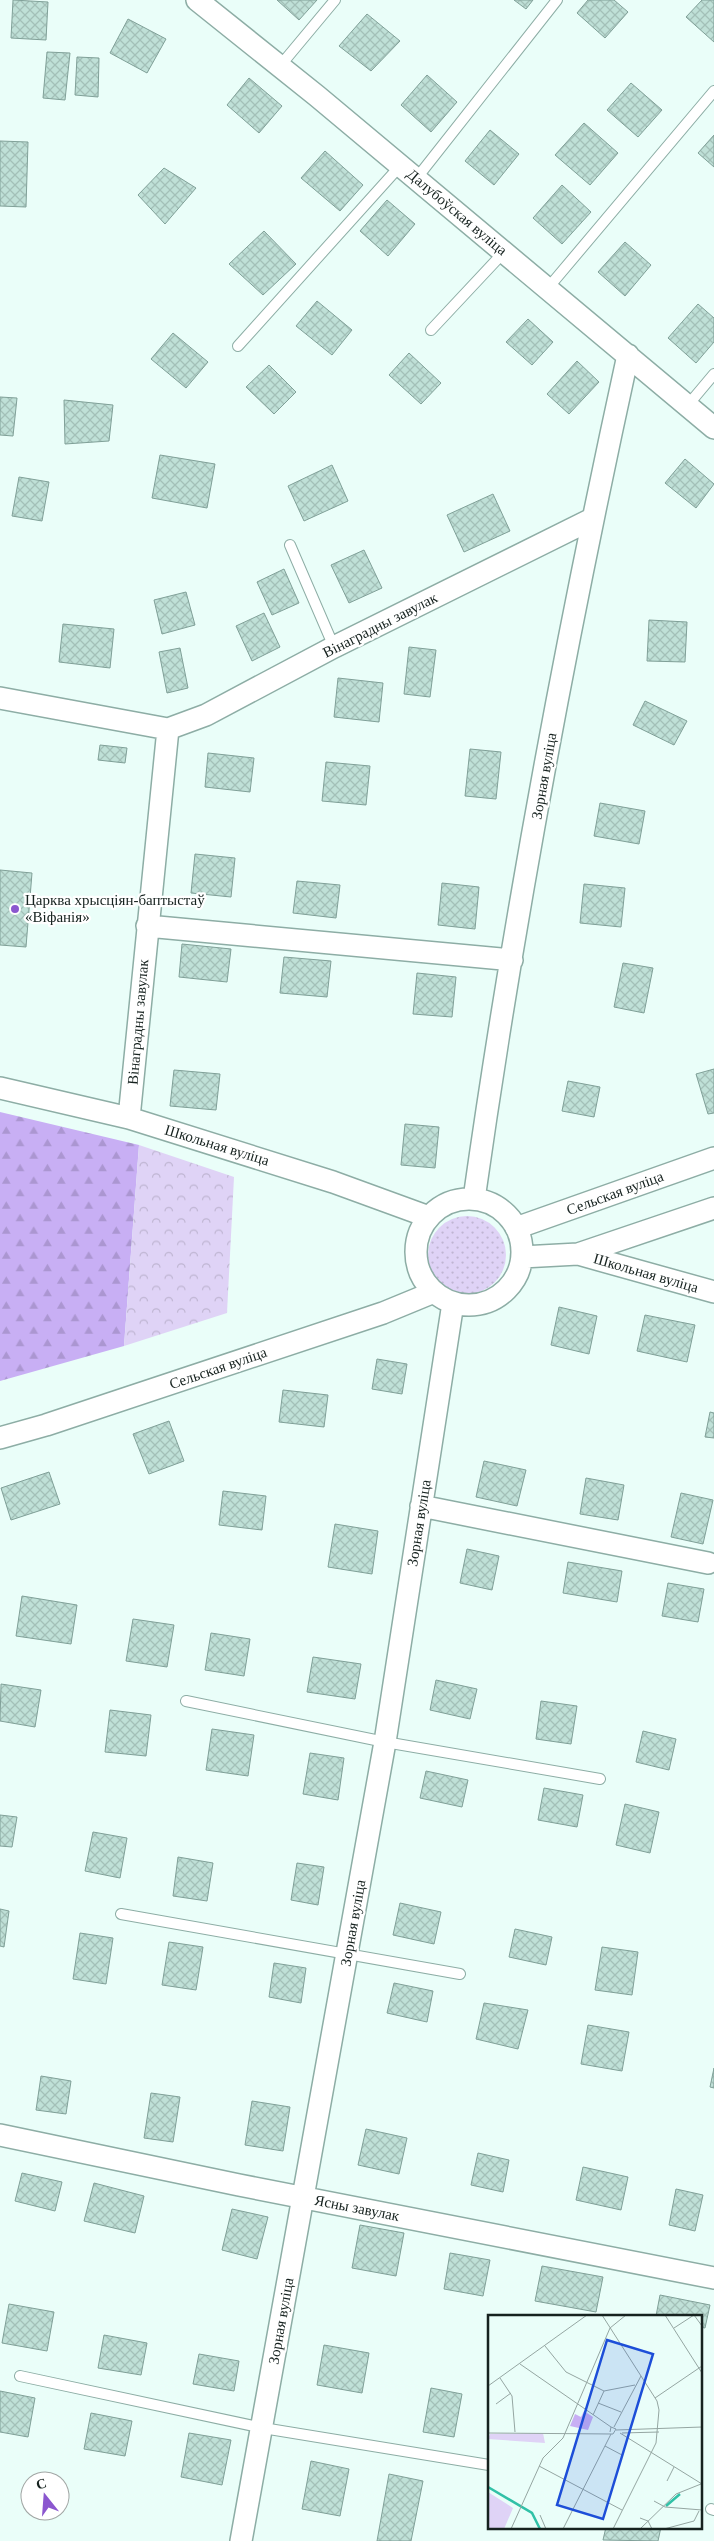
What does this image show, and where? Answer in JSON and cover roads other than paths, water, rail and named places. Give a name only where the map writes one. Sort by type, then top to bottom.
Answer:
[{"type":"street","name":"Далубоўская вуліца","points":[[197,0],[280,66],[714,428]]},
{"type":"street","name":"Зорная вуліца","points":[[474,1199],[488,1101],[512,960],[592,519],[628,355]]},
{"type":"street","name":"Вінаградны завулак","points":[[129,1118],[168,729],[206,715],[334,647],[592,519]]},
{"type":"street","points":[[0,698],[168,729]]},
{"type":"street","points":[[147,926],[512,960]]},
{"type":"street","name":"Школьная вуліца","points":[[0,1088],[129,1118],[333,1182],[429,1217]]},
{"type":"street","name":"Сельская вуліца","points":[[516,1228],[714,1158]]},
{"type":"street","points":[[474,1199],[491,1204],[506,1214],[516,1228],[521,1242],[522,1257],[519,1271],[508,1288],[492,1300],[473,1305],[453,1303],[434,1292],[421,1276],[415,1256],[418,1235],[429,1217],[442,1206],[458,1200],[474,1199]]},
{"type":"street","points":[[522,1257],[578,1254],[714,1208]]},
{"type":"street","name":"Школьная вуліца","points":[[578,1254],[714,1292]]},
{"type":"street","name":"Сельская вуліца","points":[[0,1438],[46,1426],[289,1344],[434,1292]]},
{"type":"street","name":"Зорная вуліца","points":[[241,2541],[385,1742],[453,1303]]},
{"type":"street","points":[[421,1506],[708,1563]]},
{"type":"street","name":"Ясны завулак","points":[[0,2135],[714,2278]]},
{"type":"lane","points":[[280,66],[335,0]]},
{"type":"lane","points":[[238,346],[408,172],[557,0]]},
{"type":"lane","points":[[548,288],[714,91]]},
{"type":"lane","points":[[431,330],[504,252]]},
{"type":"lane","points":[[688,405],[714,374]]},
{"type":"lane","points":[[290,544],[334,647]]},
{"type":"lane","points":[[186,1701],[385,1742],[600,1779]]},
{"type":"lane","points":[[122,1914],[460,1974]]},
{"type":"lane","points":[[20,2376],[262,2428],[488,2465]]},
{"type":"place","name":"Царква хрысціян-баптыстаў «Віфанія»","points":[[15,909]]}]
